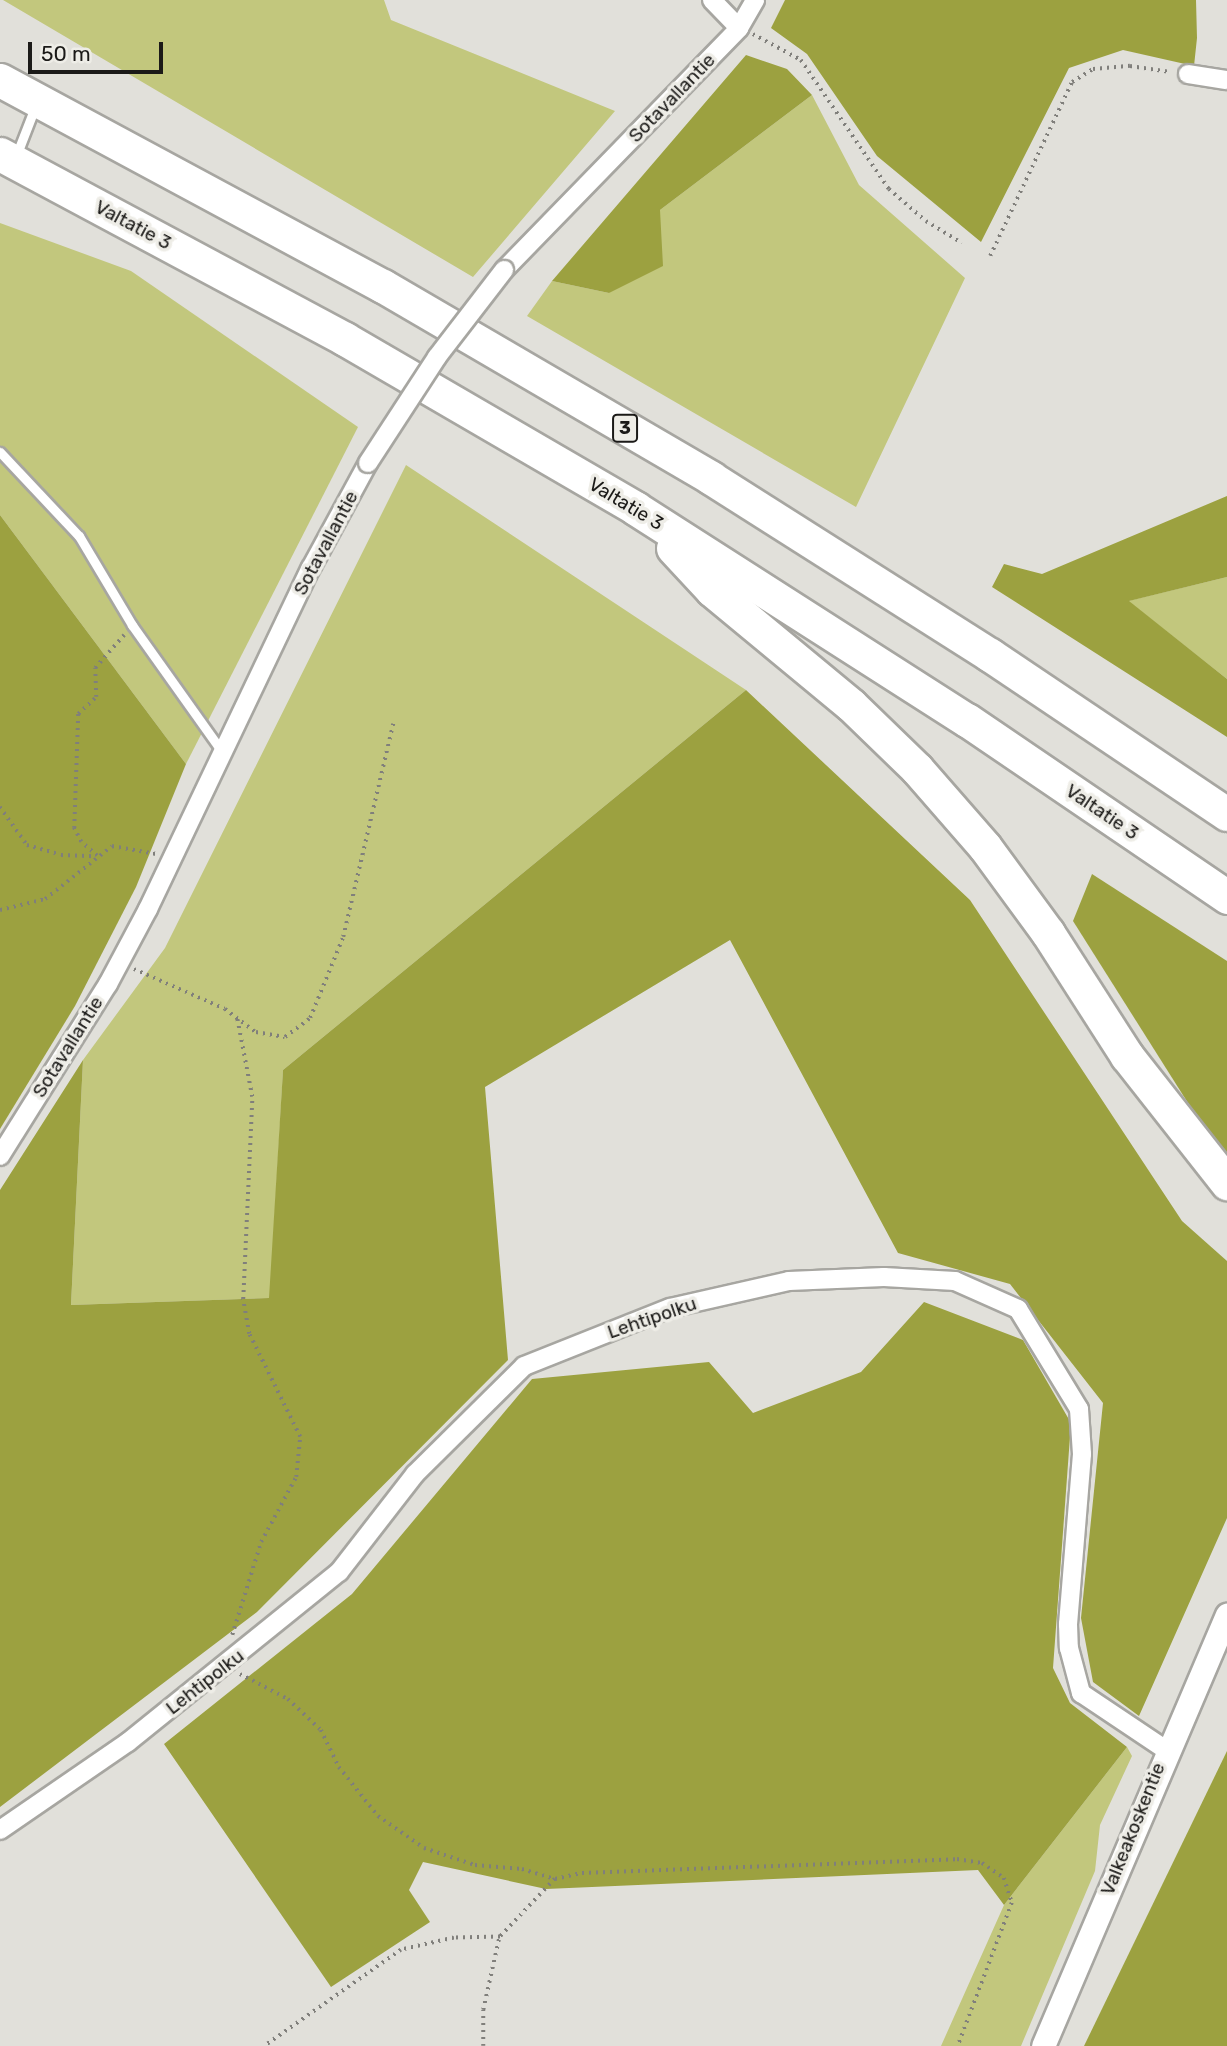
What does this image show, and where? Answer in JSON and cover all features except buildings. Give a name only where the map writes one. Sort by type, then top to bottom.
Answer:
[{"type":"highway","name":"3","points":[[0,80],[383,286],[711,478],[990,655],[1227,814]]},
{"type":"highway","name":"Valtatie 3","points":[[7,157],[345,339],[635,508],[967,720],[1227,897]]},
{"type":"highway","points":[[635,508],[712,590],[851,705],[917,769],[985,847],[1048,933],[1127,1056],[1227,1183]]},
{"type":"street","points":[[712,0],[739,28]]},
{"type":"street","name":"Sotavallantie","points":[[0,1156],[119,963],[173,857],[311,568],[368,463],[438,357],[505,270],[739,28],[755,0]]},
{"type":"street","points":[[1188,74],[1227,80]]},
{"type":"street","name":"Lehtipolku","points":[[0,1830],[128,1742],[227,1666],[339,1572],[415,1474],[524,1366],[670,1308],[789,1281],[884,1277],[955,1281],[1018,1309],[1079,1409],[1082,1454],[1068,1590],[1069,1648],[1081,1693],[1166,1750]]},
{"type":"street","name":"Valkeakoskentie","points":[[1044,2046],[1166,1750],[1227,1615]]},
{"type":"lane","points":[[7,157],[38,100]]},
{"type":"lane","points":[[0,452],[79,536],[132,625],[223,753]]},
{"type":"path","points":[[739,28],[801,61],[888,189],[926,221],[962,243]]},
{"type":"path","points":[[990,256],[1072,82],[1093,69],[1130,66],[1188,74]]},
{"type":"path","points":[[97,856],[80,842],[74,828],[78,714],[96,697],[95,668],[132,625]]},
{"type":"path","points":[[119,963],[237,1018],[256,1032],[285,1037],[310,1018],[343,937],[393,724]]},
{"type":"path","points":[[0,807],[27,845],[61,855],[97,856]]},
{"type":"path","points":[[0,910],[45,899],[112,846],[173,857]]},
{"type":"path","points":[[237,1018],[252,1097],[245,1311],[249,1335],[300,1437],[296,1477],[261,1542],[230,1641],[227,1666],[288,1699],[321,1730],[339,1767],[378,1816],[424,1848],[475,1865],[522,1869],[555,1879],[582,1873],[957,1858],[982,1863],[1004,1878],[1012,1903],[958,2046]]},
{"type":"path","points":[[483,2046],[483,2010],[499,1937],[555,1879]]},
{"type":"path","points":[[265,2046],[401,1950],[454,1938],[499,1937]]},
{"type":"green space","points":[[3,0],[384,0],[391,20],[615,111],[473,277]]},
{"type":"green space","points":[[785,0],[1196,0],[1197,38],[1194,66],[1123,50],[1069,68],[981,242],[877,156],[807,54],[771,28]]},
{"type":"green space","points":[[746,55],[787,69],[812,95],[660,210],[663,266],[609,293],[552,281]]},
{"type":"green space","points":[[812,95],[859,185],[965,278],[856,507],[527,316],[552,281],[609,293],[660,210]]},
{"type":"green space","points":[[0,223],[131,271],[358,427],[186,764],[0,515]]},
{"type":"green space","points":[[406,465],[746,690],[283,1070],[270,1298],[71,1305],[83,1060],[165,948]]},
{"type":"green space","points":[[1227,496],[1227,577],[1129,601],[1227,679],[1227,737],[992,587],[1004,564],[1042,574]]},
{"type":"green space","points":[[0,515],[186,764],[136,887],[75,1006],[0,1129]]},
{"type":"green space","points":[[1227,577],[1227,679],[1128,601]]},
{"type":"green space","points":[[746,690],[970,900],[1182,1221],[1227,1261],[1227,1518],[1139,1716],[1093,1682],[1081,1618],[1103,1403],[1010,1284],[898,1253],[730,940],[485,1087],[508,1360],[257,1612],[0,1807],[0,1190],[83,1060],[71,1305],[269,1298],[283,1070]]},
{"type":"green space","points":[[1092,874],[1227,961],[1227,1157],[1217,1149],[1073,921]]},
{"type":"green space","points":[[924,1302],[1023,1340],[1071,1423],[1053,1668],[1070,1703],[1127,1747],[1004,1905],[978,1870],[546,1889],[423,1862],[409,1890],[430,1922],[331,1987],[164,1744],[352,1594],[532,1379],[709,1362],[753,1413],[861,1372]]},
{"type":"green space","points":[[1127,1747],[1132,1756],[1100,1825],[1095,1871],[1021,2046],[941,2046],[1004,1905]]},
{"type":"green space","points":[[1227,1751],[1227,2046],[1084,2046]]}]
